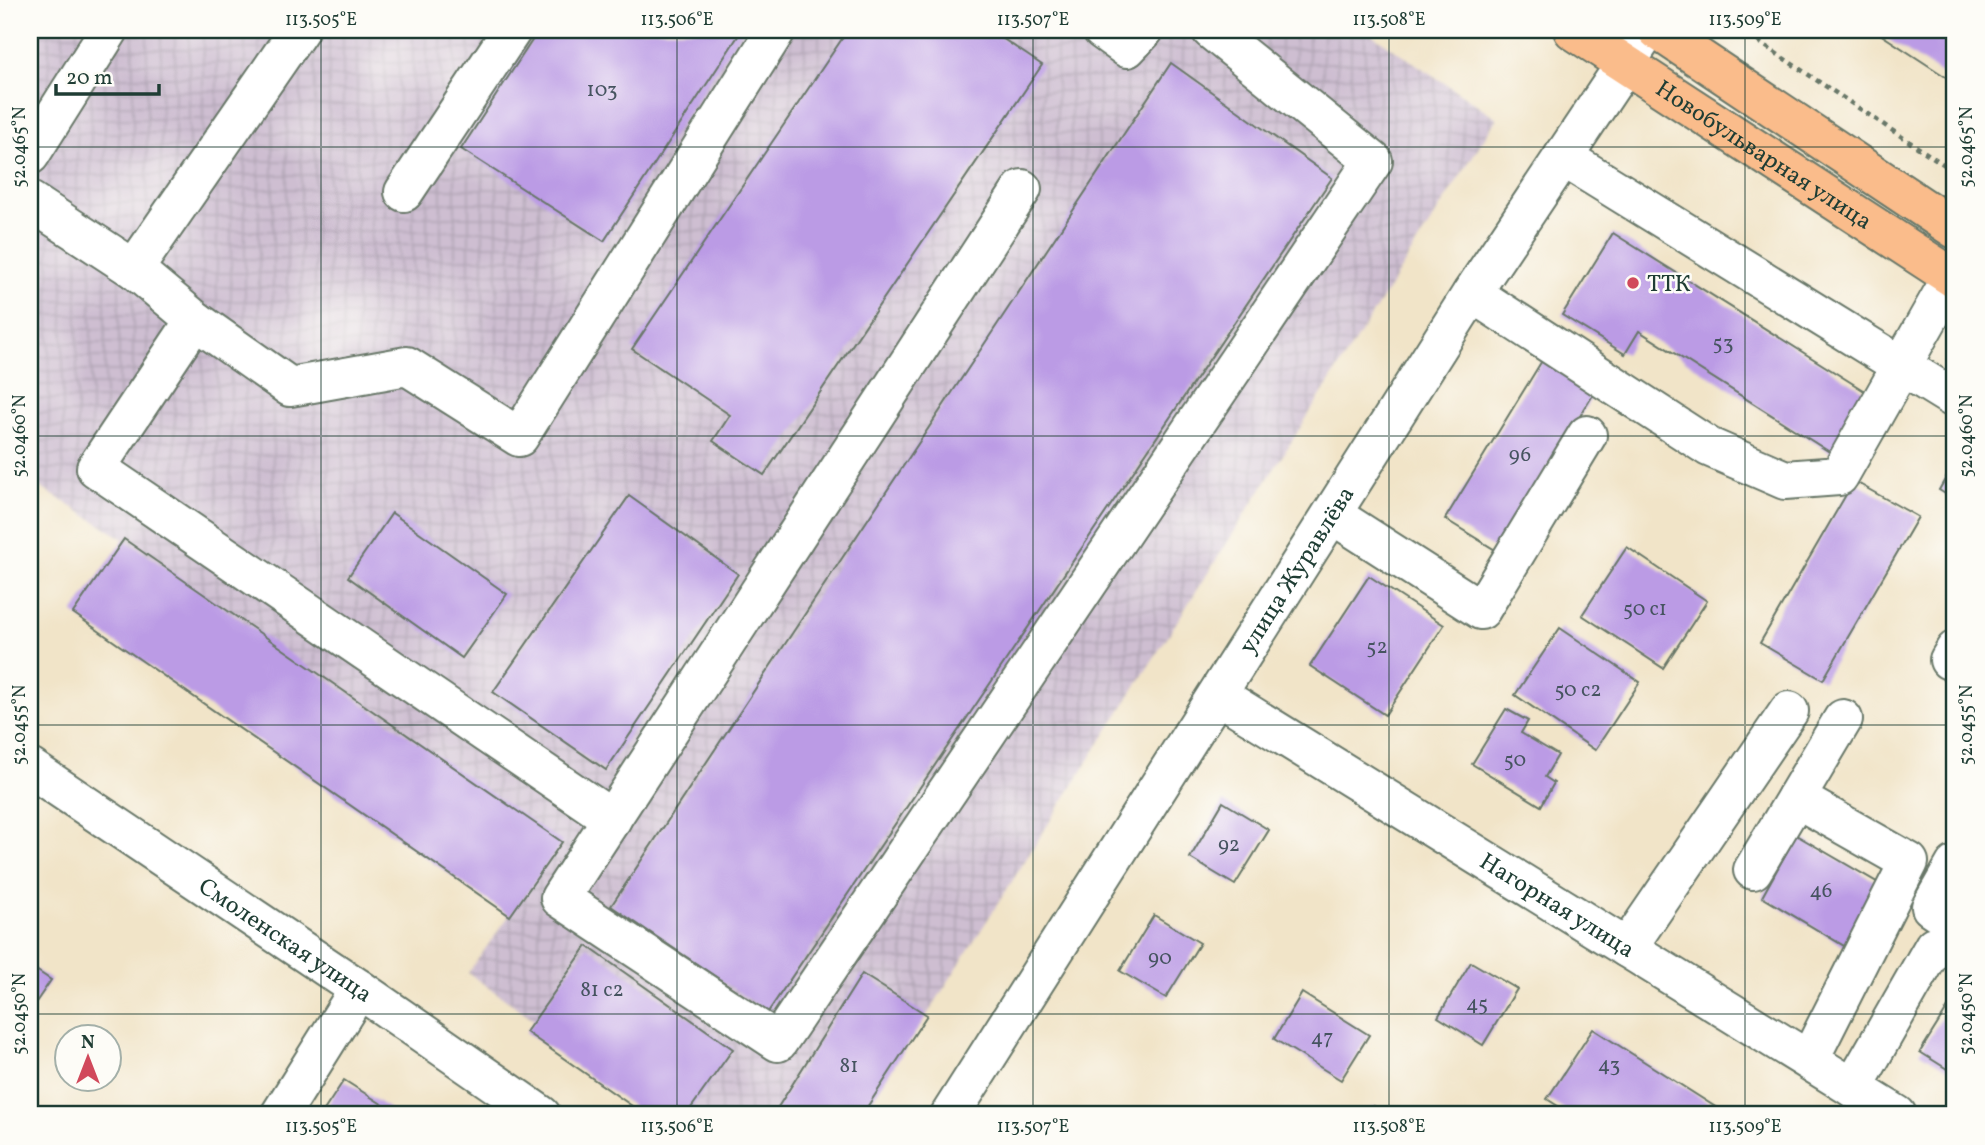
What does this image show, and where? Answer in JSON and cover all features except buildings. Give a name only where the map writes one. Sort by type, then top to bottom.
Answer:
[{"type":"main road","name":"Новобульварная улица","points":[[1573,30],[1954,278]]},
{"type":"main road","name":"Новобульварная улица","points":[[1657,30],[1955,229]]},
{"type":"street","points":[[30,155],[109,30]]},
{"type":"street","points":[[134,269],[299,30]]},
{"type":"street","points":[[404,192],[512,30]]},
{"type":"street","points":[[30,201],[134,269],[195,320],[290,387],[407,366],[519,437],[776,30]]},
{"type":"street","points":[[1102,30],[1127,48],[1144,30]]},
{"type":"street","points":[[1022,189],[560,898],[778,1042],[1373,161],[1211,30]]},
{"type":"street","name":"улица Журавлёва","points":[[950,1115],[1472,293],[1648,30]]},
{"type":"street","points":[[1563,157],[1955,399]]},
{"type":"street","points":[[1472,293],[1709,447],[1785,480],[1839,476],[1954,278]]},
{"type":"street","points":[[195,320],[96,468],[612,819]]},
{"type":"street","points":[[1333,514],[1480,610],[1587,435]]},
{"type":"street","name":"Нагорная улица","points":[[1218,695],[1898,1115]]},
{"type":"street","points":[[1626,948],[1789,711]]},
{"type":"street","points":[[1753,870],[1843,719]]},
{"type":"street","name":"Смоленская улица","points":[[30,768],[541,1115]]},
{"type":"street","points":[[1796,798],[1909,862],[1809,1060]]},
{"type":"street","points":[[1853,1088],[1945,934],[1931,907],[1955,866]]},
{"type":"street","points":[[280,1115],[359,989]]},
{"type":"path","points":[[1741,30],[1955,172]]},
{"type":"shaded area","points":[[30,30],[1365,30],[1497,118],[927,1015],[862,975],[773,1115],[670,1115],[468,973],[562,842],[124,539],[30,481]]},
{"type":"place","name":"ТТК","points":[[1633,283]]}]
